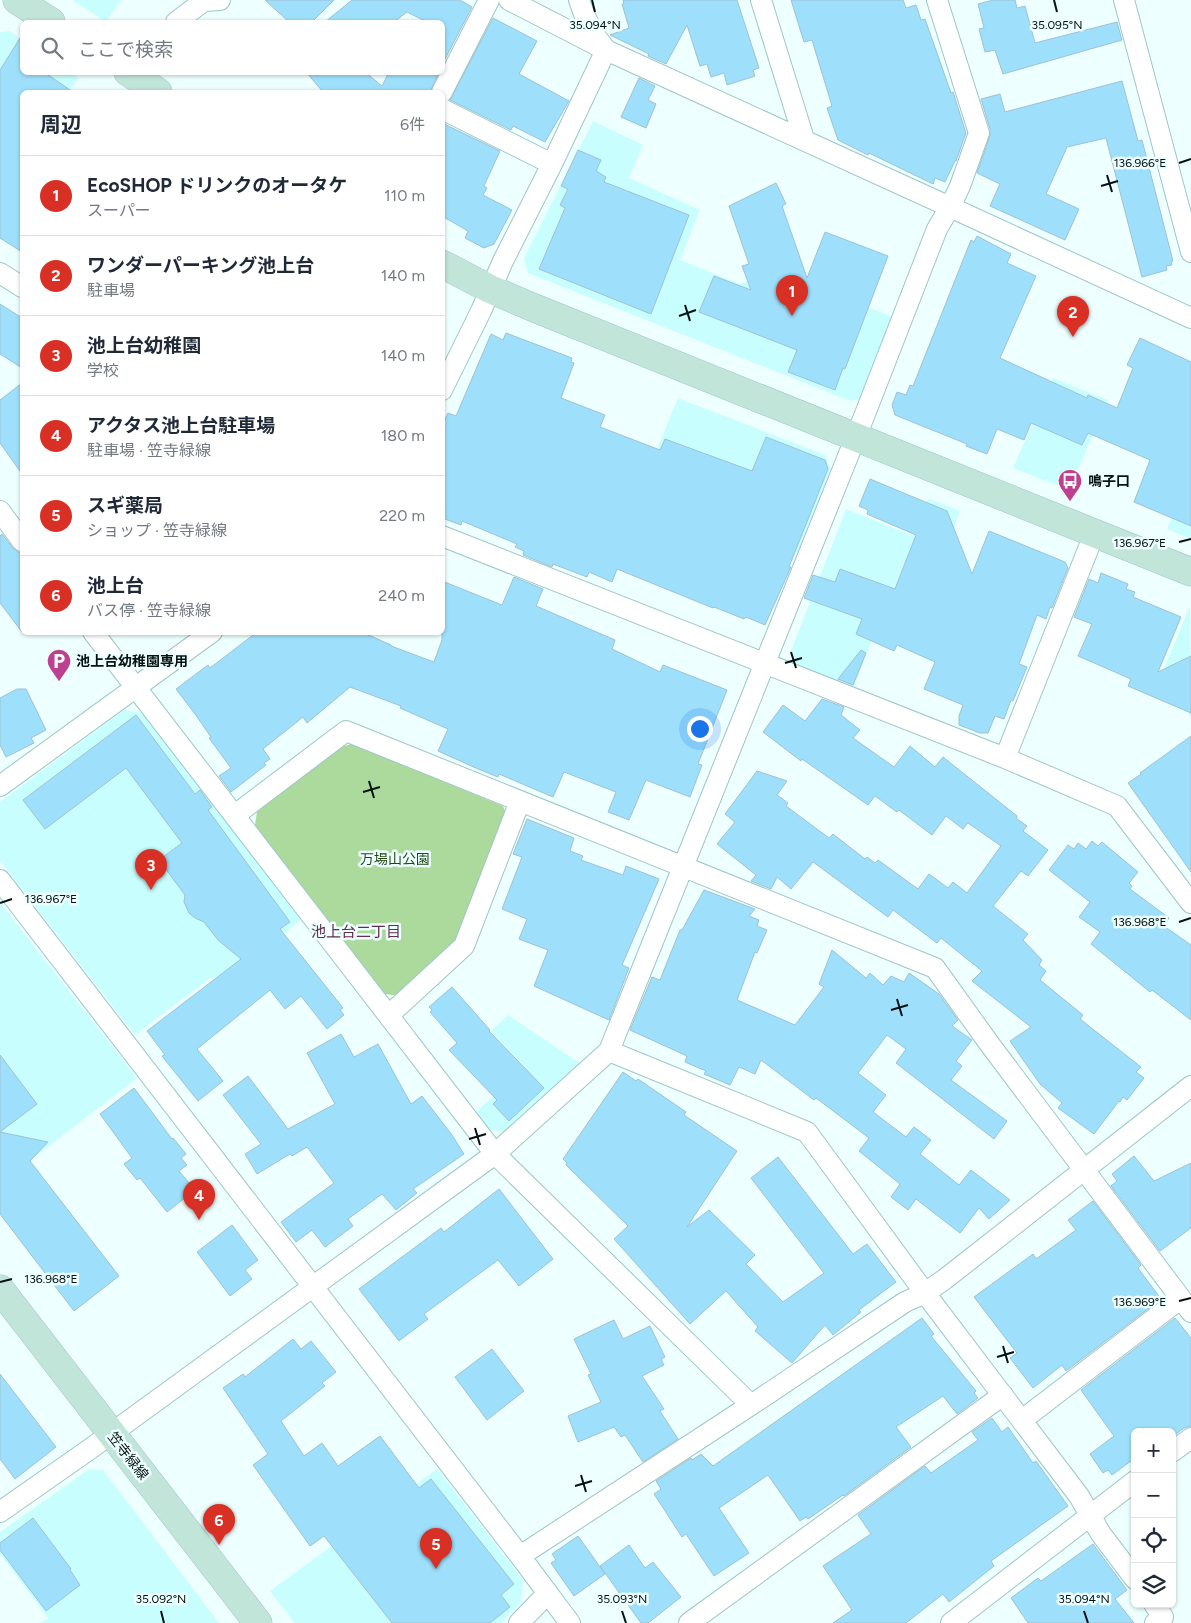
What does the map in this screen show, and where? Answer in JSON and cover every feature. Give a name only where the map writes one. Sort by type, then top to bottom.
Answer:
[{"type":"street","points":[[17,0],[48,20]]},
{"type":"street","points":[[179,20],[204,1],[220,0]]},
{"type":"street","points":[[443,90],[489,0]]},
{"type":"street","points":[[509,0],[606,50],[804,139],[1191,318]]},
{"type":"street","points":[[579,0],[592,32],[606,50]]},
{"type":"street","points":[[761,0],[804,139]]},
{"type":"street","points":[[0,1512],[495,1154],[609,1051],[856,437],[937,229],[960,186],[979,133],[938,0]]},
{"type":"street","points":[[1124,0],[1191,252]]},
{"type":"street","points":[[445,384],[606,50]]},
{"type":"street","points":[[132,75],[155,90]]},
{"type":"street","points":[[445,110],[552,164]]},
{"type":"street","points":[[445,266],[490,289],[542,311],[1191,572]]},
{"type":"street","points":[[0,273],[20,286]]},
{"type":"street","points":[[0,511],[20,538]]},
{"type":"street","points":[[1006,758],[1095,532]]},
{"type":"street","points":[[445,537],[1006,758],[1117,806],[1191,903]]},
{"type":"street","points":[[94,635],[495,1154],[751,1405]]},
{"type":"street","points":[[0,786],[208,635]]},
{"type":"street","points":[[235,815],[346,731],[935,968],[1185,1305],[1022,1420]]},
{"type":"street","points":[[388,1015],[464,946],[520,801]]},
{"type":"street","points":[[0,880],[570,1623]]},
{"type":"street","points":[[609,1051],[807,1132],[925,1293],[1079,1496],[1090,1517],[1131,1573]]},
{"type":"street","points":[[520,1556],[905,1302],[925,1293],[945,1279],[1191,1086]]},
{"type":"street","name":"笠寺緑線","points":[[0,1289],[258,1623]]},
{"type":"street","points":[[690,1623],[1003,1395]]},
{"type":"street","points":[[1176,1449],[1191,1438]]},
{"type":"street","points":[[951,1623],[1131,1484]]},
{"type":"street","points":[[519,1623],[548,1593]]},
{"type":"street","points":[[1155,1623],[1163,1617],[1157,1608]]},
{"type":"shaded area","points":[[72,0],[121,0],[107,20],[103,20]]},
{"type":"shaded area","points":[[10,31],[20,38],[20,75],[74,75],[79,78],[70,90],[20,90],[20,134],[0,120],[0,32]]},
{"type":"shaded area","points":[[593,121],[643,145],[629,178],[700,210],[680,260],[740,284],[799,262],[811,285],[893,317],[860,399],[850,401],[528,273],[524,258]]},
{"type":"shaded area","points":[[1053,378],[1108,400],[1069,490],[1013,468]]},
{"type":"shaded area","points":[[678,398],[825,455],[831,470],[798,553],[640,491]]},
{"type":"shaded area","points":[[1191,475],[1191,539],[1167,529]]},
{"type":"shaded area","points":[[928,498],[960,511],[925,604],[891,591],[854,687],[795,663],[791,651],[846,509],[913,536]]},
{"type":"shaded area","points":[[1190,606],[1191,716],[1190,717],[1165,666]]},
{"type":"shaded area","points":[[124,710],[143,713],[302,919],[233,974],[210,978],[135,1035],[0,861],[0,802]]},
{"type":"shaded area","points":[[0,904],[137,1078],[0,1184]]},
{"type":"shaded area","points":[[508,1015],[581,1064],[505,1132],[490,1130],[476,1112],[525,1067],[491,1031]]},
{"type":"shaded area","points":[[437,1469],[523,1580],[521,1602],[501,1623],[295,1623],[270,1591]]},
{"type":"shaded area","points":[[88,1470],[103,1470],[219,1623],[41,1623],[48,1618],[0,1554],[0,1532]]},
{"type":"green space","name":"万場山公園","points":[[352,744],[503,806],[508,819],[459,941],[400,996],[385,994],[255,825],[257,812],[340,747]]},
{"type":"building","points":[[265,0],[334,0],[314,20],[287,20]]},
{"type":"building","points":[[352,0],[460,0],[472,7],[445,59],[445,20],[423,20],[407,12],[397,20],[327,20]]},
{"type":"building","points":[[623,0],[737,0],[759,68],[753,70],[755,76],[727,85],[724,73],[711,77],[707,64],[700,66],[687,25],[666,64],[610,35],[629,28],[622,4],[624,4]]},
{"type":"building","points":[[791,0],[903,0],[906,8],[916,5],[921,20],[925,19],[951,93],[953,92],[966,133],[956,161],[945,182],[935,178],[933,184],[838,140],[827,108],[832,106],[812,40],[804,42]]},
{"type":"building","points":[[993,0],[1015,0],[1017,8],[1025,6],[1035,43],[1117,22],[1122,40],[1003,74],[995,50],[985,52],[979,29],[984,28],[978,4]]},
{"type":"building","points":[[493,18],[537,41],[519,74],[569,101],[545,142],[513,126],[511,130],[450,100]]},
{"type":"building","points":[[20,38],[20,75],[48,75],[70,90],[20,90],[20,251],[0,238],[0,70]]},
{"type":"building","points":[[309,75],[369,75],[382,86],[388,75],[438,75],[431,90],[321,90]]},
{"type":"building","points":[[639,78],[655,86],[648,100],[656,104],[646,128],[621,117]]},
{"type":"building","points":[[1122,81],[1138,141],[1142,140],[1173,261],[1171,262],[1172,265],[1166,266],[1167,270],[1142,277],[1106,138],[1067,147],[1046,194],[1079,209],[1065,240],[990,206],[1000,184],[977,173],[990,136],[990,129],[981,99],[1000,94],[1005,112]]},
{"type":"building","points":[[445,124],[500,151],[484,186],[487,188],[483,195],[512,210],[494,244],[484,248],[465,238],[468,231],[445,218]]},
{"type":"building","points":[[578,150],[601,160],[596,171],[606,177],[604,182],[689,215],[651,314],[539,269],[565,208],[560,205],[568,189],[561,186]]},
{"type":"building","points":[[776,183],[786,204],[782,206],[807,278],[825,232],[888,256],[845,369],[843,368],[835,390],[788,372],[797,350],[699,312],[714,276],[751,290],[742,266],[749,264],[729,206]]},
{"type":"building","points":[[977,236],[1011,254],[1007,263],[1036,276],[1000,358],[1087,398],[1088,395],[1117,408],[1133,368],[1127,365],[1140,338],[1191,362],[1191,526],[1134,502],[1150,460],[1088,433],[1082,445],[1031,423],[1024,440],[997,429],[987,454],[895,415],[892,405],[897,392],[906,395],[910,385],[913,386],[971,240],[974,242]]},
{"type":"building","points":[[0,304],[20,317],[20,367],[0,354]]},
{"type":"building","points":[[506,333],[572,358],[571,362],[574,363],[561,398],[605,415],[600,427],[660,450],[665,439],[752,471],[766,437],[825,460],[828,469],[789,567],[791,567],[765,625],[746,617],[744,619],[713,608],[617,569],[612,582],[589,572],[587,577],[553,564],[552,567],[523,555],[524,551],[515,547],[517,544],[462,521],[461,525],[445,519],[445,420],[448,413],[456,416],[491,334],[503,340]]},
{"type":"building","points":[[20,385],[20,471],[0,443],[0,400]]},
{"type":"building","points":[[870,479],[947,511],[972,574],[989,531],[1065,562],[1068,568],[1046,619],[1037,615],[1019,664],[1027,667],[1013,701],[1011,700],[1004,719],[995,716],[988,733],[980,733],[959,725],[959,716],[963,705],[924,689],[935,662],[897,645],[894,651],[856,634],[862,619],[804,598],[813,575],[835,582],[840,569],[895,589],[916,535],[867,514],[868,510],[859,506]]},
{"type":"building","points":[[2,534],[13,548],[20,552],[20,629],[0,603],[0,536]]},
{"type":"building","points":[[1101,573],[1128,584],[1126,589],[1135,592],[1133,597],[1181,617],[1158,672],[1191,656],[1191,713],[1128,686],[1131,679],[1078,656],[1092,624],[1074,617],[1089,579],[1098,583]]},
{"type":"building","points":[[514,577],[543,589],[536,606],[615,640],[612,649],[660,672],[663,665],[727,690],[698,764],[702,765],[690,797],[646,780],[629,820],[608,812],[616,792],[564,772],[553,797],[499,774],[498,777],[478,769],[438,751],[448,729],[400,708],[401,706],[350,687],[307,723],[303,717],[263,749],[270,759],[264,763],[266,765],[231,792],[219,776],[231,768],[176,689],[208,665],[210,668],[253,635],[369,635],[391,646],[434,662],[442,635],[445,635],[445,582],[502,605]]},
{"type":"building","points":[[861,650],[866,653],[853,685],[838,679]]},
{"type":"building","points":[[17,689],[26,689],[46,730],[31,738],[34,743],[6,757],[0,745],[0,698]]},
{"type":"building","points":[[822,699],[844,707],[841,715],[860,730],[853,738],[894,767],[910,746],[935,767],[943,757],[1017,816],[1016,818],[1027,826],[1023,831],[1048,850],[1028,876],[1021,871],[993,906],[1028,934],[1023,940],[1042,960],[1039,965],[1046,971],[1040,980],[1083,1015],[1080,1019],[1141,1067],[1136,1072],[1144,1078],[1127,1100],[1123,1097],[1119,1101],[1094,1134],[1058,1108],[1062,1103],[1040,1084],[1010,1041],[1031,1027],[972,981],[982,971],[941,938],[937,943],[893,910],[888,917],[813,862],[791,889],[777,877],[771,889],[751,881],[756,875],[717,844],[735,822],[725,814],[757,771],[787,781],[777,795],[788,803],[786,806],[829,838],[833,834],[865,859],[867,857],[875,863],[878,860],[918,889],[929,874],[948,888],[953,882],[967,893],[1001,846],[968,823],[963,829],[946,816],[932,835],[899,810],[897,812],[875,796],[868,805],[802,759],[801,761],[763,732],[783,705],[805,721]]},
{"type":"building","points":[[136,715],[195,794],[200,790],[212,807],[208,810],[290,922],[280,929],[343,1008],[340,1010],[344,1015],[327,1029],[301,996],[285,1009],[270,990],[197,1049],[223,1081],[198,1101],[162,1056],[165,1055],[147,1031],[241,959],[218,940],[204,922],[189,913],[184,902],[185,895],[159,860],[182,843],[126,768],[45,829],[23,800]]},
{"type":"building","points":[[1191,736],[1191,872],[1128,783]]},
{"type":"building","points":[[527,819],[574,838],[570,851],[583,856],[581,860],[623,875],[626,866],[659,879],[622,965],[629,968],[609,1020],[534,986],[548,950],[519,939],[527,919],[502,909],[522,857],[513,854]]},
{"type":"building","points":[[1092,841],[1098,846],[1102,842],[1138,872],[1129,883],[1132,886],[1130,889],[1169,918],[1164,926],[1191,945],[1191,1020],[1152,990],[1150,992],[1091,944],[1100,932],[1079,917],[1090,902],[1049,870],[1068,845],[1074,849],[1078,843],[1086,849]]},
{"type":"building","points":[[704,890],[755,909],[749,916],[759,920],[757,926],[767,930],[757,953],[755,952],[737,1000],[795,1025],[824,987],[819,984],[832,950],[866,978],[870,973],[883,985],[891,976],[904,982],[909,973],[939,994],[958,1020],[952,1026],[972,1040],[956,1061],[962,1066],[951,1080],[1007,1121],[994,1139],[896,1063],[906,1049],[887,1035],[858,1073],[886,1095],[873,1112],[906,1137],[914,1127],[931,1140],[920,1154],[959,1185],[971,1170],[1010,1200],[989,1219],[979,1208],[960,1233],[916,1199],[908,1210],[891,1197],[900,1184],[859,1151],[869,1138],[761,1060],[755,1074],[739,1067],[730,1085],[704,1074],[706,1071],[685,1062],[687,1056],[630,1030],[652,977],[660,980],[680,930],[682,930]]},
{"type":"building","points":[[452,987],[489,1031],[544,1088],[509,1121],[493,1104],[497,1100],[449,1050],[457,1043],[430,1012],[432,1010],[429,1007]]},
{"type":"building","points":[[341,1034],[354,1057],[378,1044],[411,1104],[422,1096],[464,1154],[413,1189],[417,1193],[396,1210],[382,1194],[348,1219],[353,1226],[325,1247],[312,1230],[296,1242],[281,1222],[334,1183],[307,1147],[292,1156],[290,1154],[257,1174],[245,1154],[261,1144],[223,1095],[248,1076],[288,1129],[335,1104],[307,1053]]},
{"type":"building","points":[[0,1055],[37,1104],[0,1132]]},
{"type":"building","points":[[623,1072],[636,1081],[638,1079],[686,1112],[684,1115],[737,1151],[687,1227],[709,1210],[755,1255],[746,1264],[783,1302],[824,1273],[751,1178],[778,1157],[853,1254],[867,1244],[896,1282],[859,1310],[861,1312],[833,1335],[825,1325],[792,1363],[755,1331],[758,1327],[726,1291],[690,1324],[614,1239],[628,1226],[566,1165],[567,1163],[563,1159]]},
{"type":"building","points":[[134,1088],[172,1139],[186,1154],[181,1158],[187,1165],[179,1171],[195,1190],[167,1212],[140,1178],[137,1180],[124,1164],[132,1158],[100,1114]]},
{"type":"building","points":[[0,1132],[48,1142],[30,1161],[119,1276],[74,1311],[0,1214]]},
{"type":"building","points":[[1134,1156],[1154,1181],[1191,1163],[1191,1228],[1160,1251],[1111,1186],[1117,1181],[1112,1174]]},
{"type":"building","points":[[499,1189],[553,1259],[519,1286],[498,1260],[424,1314],[428,1319],[399,1341],[359,1289],[441,1228],[444,1232]]},
{"type":"building","points":[[1093,1201],[1141,1265],[1138,1268],[1161,1299],[1066,1371],[1062,1365],[1033,1388],[1010,1358],[1017,1353],[974,1297],[1033,1254],[1036,1259],[1076,1230],[1068,1220]]},
{"type":"building","points":[[232,1225],[258,1260],[245,1270],[252,1279],[230,1296],[197,1252]]},
{"type":"building","points":[[922,1318],[934,1334],[931,1336],[976,1391],[974,1393],[978,1398],[957,1414],[943,1396],[896,1427],[911,1447],[844,1496],[808,1519],[806,1517],[800,1521],[768,1475],[719,1508],[749,1553],[714,1576],[686,1534],[682,1537],[654,1494],[661,1489],[656,1481],[691,1458],[692,1460],[701,1454],[713,1466]]},
{"type":"building","points":[[1175,1318],[1191,1338],[1191,1426],[1184,1428],[1176,1434],[1176,1428],[1131,1428],[1131,1461],[1112,1475],[1108,1470],[1103,1473],[1090,1454],[1114,1436],[1081,1390]]},
{"type":"building","points":[[614,1320],[623,1339],[650,1326],[665,1357],[661,1359],[664,1365],[642,1376],[664,1409],[660,1411],[678,1439],[643,1462],[625,1435],[621,1437],[614,1427],[578,1442],[568,1416],[601,1402],[588,1375],[591,1374],[574,1339]]},
{"type":"building","points":[[293,1339],[301,1349],[311,1341],[336,1372],[322,1383],[325,1386],[281,1421],[304,1456],[322,1443],[338,1466],[380,1436],[419,1488],[431,1479],[514,1584],[501,1595],[510,1607],[490,1623],[392,1623],[324,1536],[310,1546],[253,1465],[268,1454],[223,1388],[243,1374],[245,1377]]},
{"type":"building","points":[[492,1349],[524,1391],[487,1420],[455,1377]]},
{"type":"building","points":[[0,1374],[56,1447],[15,1479],[0,1459]]},
{"type":"building","points":[[992,1418],[1002,1432],[1008,1427],[1033,1463],[1036,1461],[1068,1506],[991,1561],[994,1566],[949,1602],[943,1594],[906,1623],[833,1623],[852,1610],[823,1566],[871,1534],[858,1515],[925,1466],[931,1473],[978,1440],[972,1432]]},
{"type":"building","points":[[33,1518],[71,1569],[80,1585],[46,1611],[0,1550],[0,1543]]},
{"type":"building","points":[[578,1536],[605,1574],[574,1596],[551,1563],[556,1560],[552,1554]]},
{"type":"building","points":[[1093,1544],[1127,1590],[1115,1599],[1134,1623],[1028,1623],[1011,1598],[1038,1578],[1041,1581]]},
{"type":"building","points":[[629,1545],[645,1568],[653,1562],[681,1597],[648,1623],[641,1623],[600,1566]]},
{"type":"place","name":"EcoSHOP ドリンクのオータケ","points":[[792,316]]},
{"type":"place","name":"ワンダーパーキング池上台","points":[[1073,337]]},
{"type":"place","name":"鳴子口","points":[[1070,502]]},
{"type":"place","name":"池上台幼稚園専用","points":[[59,682]]},
{"type":"place","name":"池上台幼稚園","points":[[151,890]]},
{"type":"place","name":"アクタス池上台駐車場","points":[[199,1220]]},
{"type":"place","name":"池上台","points":[[219,1545]]},
{"type":"place","name":"スギ薬局","points":[[436,1569]]},
{"type":"district","name":"池上台二丁目","points":[[356,932]]}]
